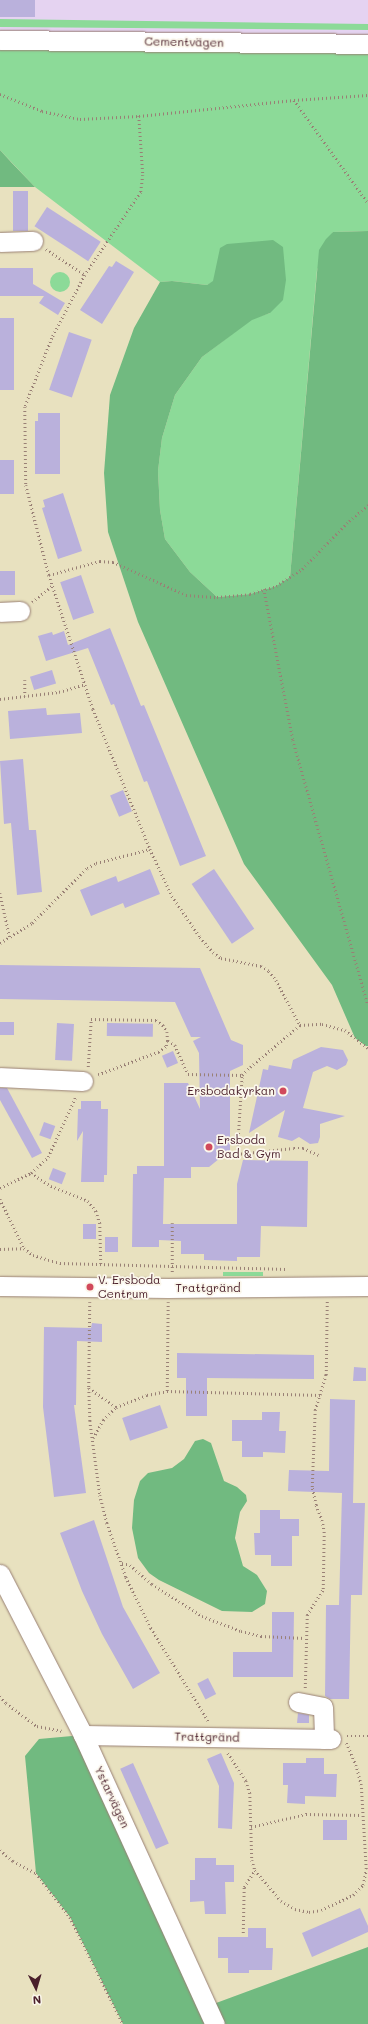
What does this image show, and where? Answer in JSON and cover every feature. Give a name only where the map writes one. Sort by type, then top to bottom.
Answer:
[{"type":"street","name":"Cementvägen","points":[[0,40],[368,44]]},
{"type":"street","points":[[0,242],[33,241]]},
{"type":"street","points":[[0,612],[20,611]]},
{"type":"street","points":[[0,1077],[84,1081]]},
{"type":"street","name":"Trattgränd","points":[[0,1286],[168,1288],[368,1286]]},
{"type":"street","name":"Ystarvägen","points":[[0,1574],[83,1734],[215,2024]]},
{"type":"street","points":[[301,1702],[323,1707],[333,1738]]},
{"type":"street","name":"Trattgränd","points":[[83,1734],[333,1738]]},
{"type":"path","points":[[0,94],[42,111],[80,119],[139,116],[294,100],[368,95]]},
{"type":"path","points":[[294,100],[368,203]]},
{"type":"path","points":[[139,116],[143,175],[141,192],[85,275],[52,338],[25,407],[26,485],[52,586],[85,684],[108,746],[150,849],[172,896],[212,952],[221,958],[261,966],[269,971],[276,980],[300,1025]]},
{"type":"path","points":[[33,241],[85,275]]},
{"type":"path","points":[[49,575],[100,561],[113,562],[186,595],[217,597],[250,594],[276,586],[302,570],[349,521],[368,505]]},
{"type":"path","points":[[20,611],[52,586]]},
{"type":"path","points":[[264,590],[293,740],[368,1005]]},
{"type":"path","points":[[25,680],[25,696]]},
{"type":"path","points":[[0,699],[59,692],[85,684]]},
{"type":"path","points":[[0,943],[32,923],[87,868],[96,863],[150,849]]},
{"type":"path","points":[[0,893],[10,938]]},
{"type":"path","points":[[0,1188],[32,1173],[48,1157],[84,1081],[89,1066],[91,1019],[156,1020],[163,1025],[167,1032],[168,1041],[166,1048],[84,1081]]},
{"type":"path","points":[[319,1155],[303,1148],[235,1155],[242,1075],[300,1025],[322,1024],[345,1030],[368,1048]]},
{"type":"path","points":[[168,1041],[175,1045],[188,1074],[242,1075]]},
{"type":"path","points":[[32,1173],[51,1186],[88,1201],[96,1211],[100,1223],[101,1264]]},
{"type":"path","points":[[0,1199],[24,1248],[33,1254],[60,1263],[292,1269]]},
{"type":"path","points":[[172,1223],[172,1266]]},
{"type":"path","points":[[0,1249],[24,1248]]},
{"type":"path","points":[[301,1702],[306,1615],[323,1589],[324,1533],[312,1487],[315,1410],[326,1374],[327,1286]]},
{"type":"path","points":[[90,1287],[89,1388],[92,1438],[100,1495],[122,1563],[138,1603],[151,1628],[246,1781],[250,1793],[252,1860],[255,1870],[281,1901],[295,1909],[309,1912],[321,1910],[353,1895],[363,1885],[366,1868],[361,1785],[356,1766],[333,1738]]},
{"type":"path","points":[[167,1391],[168,1288]]},
{"type":"path","points":[[89,1388],[116,1407]]},
{"type":"path","points":[[92,1438],[103,1420],[116,1407],[147,1395],[167,1391],[320,1394]]},
{"type":"path","points":[[122,1563],[130,1565],[152,1584],[202,1616],[241,1631],[261,1636],[305,1638]]},
{"type":"path","points":[[0,1696],[6,1703],[37,1726],[83,1734]]},
{"type":"path","points":[[333,1738],[368,1736]]},
{"type":"path","points":[[251,1827],[306,1814],[362,1815]]},
{"type":"path","points":[[0,1850],[13,1861],[36,1873],[70,1918],[123,2024]]},
{"type":"path","points":[[243,1933],[244,1887],[255,1870]]},
{"type":"shaded area","points":[[0,0],[368,0],[368,40],[0,33]]},
{"type":"green space","points":[[0,19],[368,24],[368,30],[0,27]]},
{"type":"green space","points":[[0,50],[368,50],[368,231],[333,232],[317,270],[290,577],[276,586],[250,594],[217,597],[190,572],[165,539],[160,510],[158,471],[162,438],[175,395],[202,357],[252,319],[270,313],[213,282],[207,285],[172,281],[160,282],[35,187],[0,150]]},
{"type":"green space","points":[[0,150],[11,162],[35,187],[0,187]]},
{"type":"green space","points":[[368,231],[368,1046],[366,1046],[355,1038],[332,985],[244,864],[138,622],[108,532],[104,473],[110,395],[134,328],[160,282],[172,281],[207,285],[213,281],[220,248],[227,244],[273,240],[283,247],[286,280],[283,300],[270,313],[252,320],[202,357],[175,395],[162,438],[158,471],[160,510],[165,539],[190,572],[217,597],[250,594],[276,586],[290,577],[319,250],[326,239],[333,232]]},
{"type":"green space","points":[[60,272],[67,275],[70,282],[67,289],[60,292],[53,289],[50,282],[53,275]]},
{"type":"green space","points":[[223,1272],[263,1272],[263,1276],[223,1276]]},
{"type":"green space","points":[[203,1439],[211,1443],[224,1481],[237,1487],[246,1495],[247,1501],[240,1512],[235,1538],[243,1566],[257,1575],[267,1591],[265,1604],[252,1612],[222,1611],[159,1580],[149,1573],[138,1558],[132,1528],[134,1500],[140,1481],[148,1473],[172,1468],[184,1459],[195,1441]]},
{"type":"green space","points":[[83,1735],[208,2006],[368,1947],[368,2024],[123,2024],[70,1917],[36,1873],[25,1756],[39,1739]]},
{"type":"building","points":[[0,0],[35,0],[35,17],[0,17]]},
{"type":"building","points":[[13,191],[28,191],[28,231],[13,231]]},
{"type":"building","points":[[47,207],[101,242],[88,261],[34,226]]},
{"type":"building","points":[[116,261],[134,272],[102,324],[80,310],[109,266],[112,267]]},
{"type":"building","points":[[0,268],[33,268],[33,284],[65,303],[58,315],[39,303],[44,296],[0,296]]},
{"type":"building","points":[[0,318],[14,318],[14,390],[0,390]]},
{"type":"building","points":[[69,332],[92,340],[72,397],[49,390]]},
{"type":"building","points":[[38,413],[60,413],[60,474],[35,474],[35,421],[38,421]]},
{"type":"building","points":[[0,460],[14,460],[14,494],[0,494]]},
{"type":"building","points":[[63,493],[82,551],[58,559],[42,508],[45,507],[43,500]]},
{"type":"building","points":[[0,571],[15,571],[15,595],[0,595]]},
{"type":"building","points":[[81,575],[94,613],[73,620],[60,582]]},
{"type":"building","points":[[110,628],[141,706],[144,705],[206,856],[180,866],[147,781],[144,782],[114,704],[111,705],[88,648],[46,661],[38,636],[52,632],[53,635],[64,631],[68,645]]},
{"type":"building","points":[[52,670],[56,683],[34,690],[30,677]]},
{"type":"building","points":[[46,708],[47,715],[80,713],[82,733],[10,739],[8,711]]},
{"type":"building","points":[[23,759],[29,830],[36,830],[42,892],[17,895],[11,823],[4,824],[0,761]]},
{"type":"building","points":[[123,790],[132,811],[119,817],[110,795]]},
{"type":"building","points":[[150,869],[160,894],[125,908],[123,903],[91,916],[80,890],[116,876],[118,882]]},
{"type":"building","points":[[214,869],[254,929],[232,944],[192,884]]},
{"type":"building","points":[[0,965],[200,968],[231,1040],[243,1045],[243,1065],[230,1071],[230,1150],[209,1167],[191,1167],[191,1178],[164,1178],[163,1224],[237,1224],[237,1184],[243,1160],[308,1161],[307,1227],[261,1226],[260,1257],[237,1257],[237,1261],[204,1260],[204,1254],[181,1254],[181,1241],[159,1240],[159,1247],[132,1247],[133,1174],[137,1174],[137,1166],[164,1166],[164,1083],[188,1083],[200,1109],[199,1053],[193,1041],[201,1037],[191,1037],[175,1002],[0,999]]},
{"type":"building","points":[[0,1022],[14,1022],[14,1035],[0,1035]]},
{"type":"building","points":[[57,1023],[74,1024],[72,1061],[55,1060]]},
{"type":"building","points":[[107,1023],[153,1024],[153,1037],[107,1036]]},
{"type":"building","name":"Ersbodakyrkan","points":[[321,1047],[343,1050],[348,1060],[346,1065],[337,1070],[327,1066],[313,1072],[303,1108],[345,1116],[320,1124],[320,1137],[318,1143],[310,1144],[299,1137],[292,1141],[278,1137],[285,1110],[249,1133],[263,1069],[268,1070],[269,1065],[291,1069],[293,1060]]},
{"type":"building","points":[[173,1051],[178,1063],[167,1068],[162,1056]]},
{"type":"building","points":[[0,1088],[7,1088],[42,1153],[32,1158],[0,1100]]},
{"type":"building","points":[[81,1101],[101,1101],[101,1109],[108,1109],[107,1175],[104,1175],[104,1182],[81,1182],[83,1131],[77,1141],[78,1109],[81,1109]]},
{"type":"building","points":[[44,1122],[55,1126],[50,1139],[39,1135]]},
{"type":"building","points":[[53,1168],[66,1173],[62,1184],[49,1179]]},
{"type":"building","points":[[83,1224],[96,1224],[96,1239],[83,1239]]},
{"type":"building","points":[[105,1237],[118,1237],[118,1252],[105,1252]]},
{"type":"building","points":[[92,1323],[102,1324],[102,1342],[77,1341],[76,1405],[74,1405],[86,1493],[54,1497],[43,1407],[44,1327],[91,1328]]},
{"type":"building","points":[[177,1353],[314,1355],[314,1379],[207,1378],[207,1416],[186,1416],[186,1378],[177,1378]]},
{"type":"building","points":[[354,1367],[366,1368],[366,1381],[353,1381]]},
{"type":"building","points":[[330,1399],[355,1400],[353,1503],[365,1503],[362,1595],[351,1595],[349,1699],[330,1699],[325,1696],[326,1605],[339,1605],[342,1493],[288,1491],[289,1470],[329,1471]]},
{"type":"building","points":[[160,1405],[168,1428],[130,1441],[122,1418]]},
{"type":"building","points":[[262,1412],[280,1412],[279,1431],[286,1431],[285,1453],[263,1452],[263,1457],[242,1457],[242,1441],[232,1441],[232,1420],[262,1420]]},
{"type":"building","points":[[260,1510],[280,1510],[280,1519],[299,1519],[299,1536],[292,1536],[292,1566],[271,1566],[271,1555],[255,1555],[254,1533],[260,1533]]},
{"type":"building","points":[[94,1520],[123,1607],[160,1673],[133,1689],[102,1634],[82,1591],[60,1533]]},
{"type":"building","points":[[272,1612],[294,1612],[293,1677],[233,1677],[233,1652],[272,1652]]},
{"type":"building","points":[[208,1678],[216,1694],[205,1699],[197,1683]]},
{"type":"building","points":[[298,1713],[309,1715],[309,1723],[297,1723]]},
{"type":"building","points":[[221,1753],[234,1783],[232,1829],[218,1828],[219,1786],[207,1759]]},
{"type":"building","points":[[306,1758],[324,1758],[324,1774],[337,1774],[336,1797],[305,1796],[305,1804],[287,1803],[288,1785],[283,1785],[283,1763],[306,1763]]},
{"type":"building","points":[[133,1763],[169,1843],[156,1849],[120,1769]]},
{"type":"building","points":[[323,1820],[347,1820],[347,1840],[323,1840]]},
{"type":"building","points":[[195,1858],[216,1858],[216,1865],[234,1865],[234,1882],[225,1882],[226,1914],[205,1914],[204,1901],[190,1902],[190,1880],[195,1880]]},
{"type":"building","points":[[360,1908],[368,1926],[368,1932],[312,1957],[302,1933]]},
{"type":"building","points":[[248,1928],[266,1928],[266,1948],[273,1948],[272,1970],[249,1970],[249,1973],[228,1973],[228,1958],[218,1958],[218,1937],[248,1937]]},
{"type":"place","name":"Ersbodakyrkan","points":[[283,1091]]},
{"type":"place","name":"Ersboda Bad & Gym","points":[[209,1147]]},
{"type":"place","name":"V. Ersboda Centrum","points":[[90,1287]]}]
